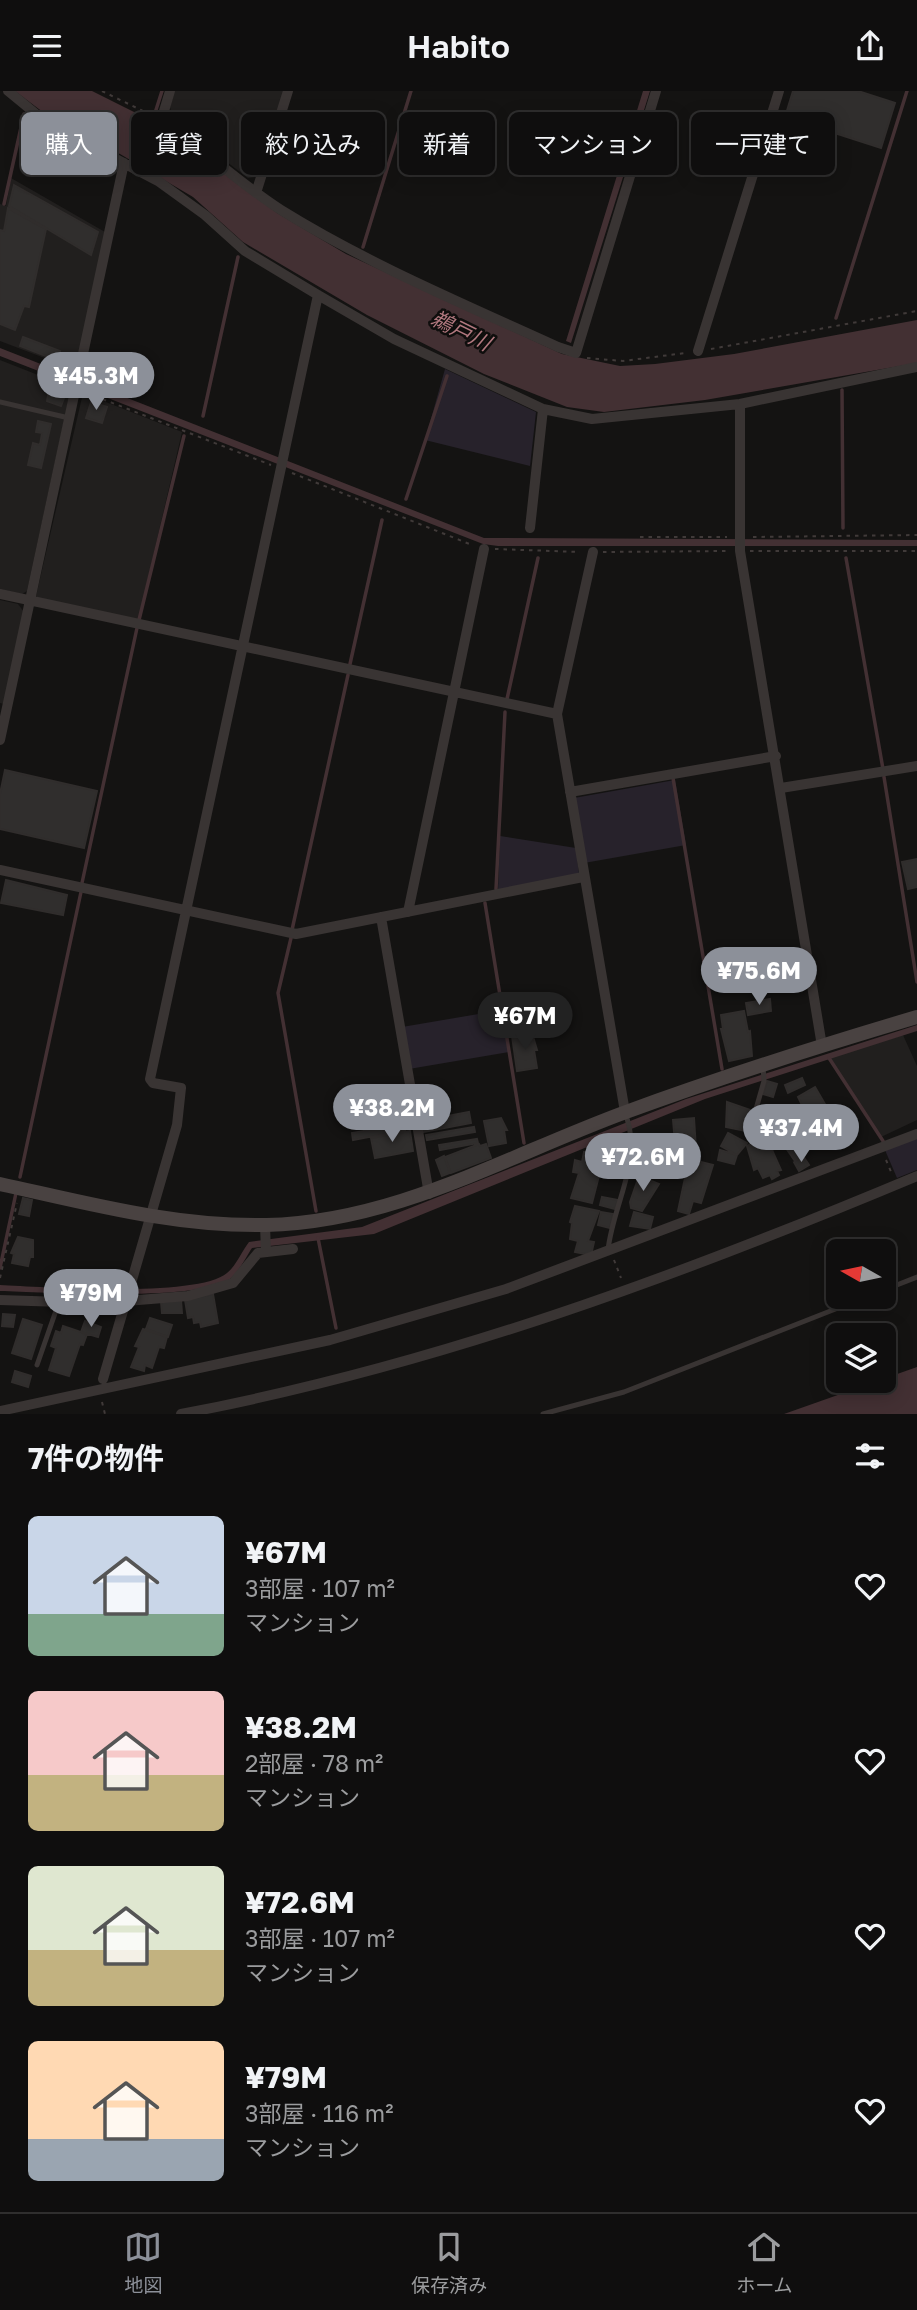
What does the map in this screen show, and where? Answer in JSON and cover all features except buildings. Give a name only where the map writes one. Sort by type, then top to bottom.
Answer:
[{"type":"street","points":[[8,91],[47,123],[158,181],[205,215],[245,251],[318,295],[394,339],[543,409],[592,419],[740,404],[917,367]]},
{"type":"street","points":[[164,112],[170,91]]},
{"type":"street","points":[[256,193],[288,91]]},
{"type":"street","points":[[227,169],[256,193],[348,249],[576,353],[656,91]]},
{"type":"street","points":[[698,351],[779,91]]},
{"type":"street","points":[[0,740],[124,163]]},
{"type":"street","points":[[101,1385],[177,1125],[181,1088],[153,1083],[150,1079],[318,295]]},
{"type":"street","points":[[740,404],[740,544],[821,1046]]},
{"type":"street","points":[[530,528],[543,409]]},
{"type":"street","points":[[408,912],[484,548]]},
{"type":"street","points":[[593,552],[557,715],[625,1112]]},
{"type":"street","points":[[0,594],[557,715]]},
{"type":"street","points":[[570,792],[776,756]]},
{"type":"street","points":[[781,788],[917,766]]},
{"type":"street","points":[[0,870],[296,934],[583,877]]},
{"type":"street","points":[[381,917],[429,1193]]},
{"type":"street","points":[[0,1184],[152,1216],[265,1230],[369,1212],[429,1193],[625,1112],[764,1069],[821,1046],[917,1017]]},
{"type":"street","points":[[0,1411],[101,1385],[330,1340],[506,1290],[881,1149],[917,1133]]},
{"type":"street","points":[[181,1414],[282,1393],[480,1341],[626,1291],[917,1176]]},
{"type":"street","points":[[265,1230],[266,1250]]},
{"type":"street","points":[[0,1300],[60,1301],[188,1296],[233,1283],[258,1253],[293,1249]]},
{"type":"lane","points":[[0,402],[69,418]]},
{"type":"lane","points":[[750,1130],[764,1081],[764,1069]]},
{"type":"lane","points":[[610,1252],[628,1174],[633,1132],[625,1112]]},
{"type":"lane","points":[[896,1285],[917,1277]]},
{"type":"lane","points":[[37,1365],[60,1301]]},
{"type":"lane","points":[[543,1414],[624,1392],[835,1309]]},
{"type":"path","points":[[102,91],[140,112]]},
{"type":"path","points":[[576,353],[580,357],[623,361],[698,351],[917,311]]},
{"type":"path","points":[[76,389],[484,548],[593,552],[917,535]]},
{"type":"path","points":[[640,537],[917,551]]},
{"type":"path","points":[[881,1149],[897,1185]]},
{"type":"path","points":[[0,1278],[20,1188]]},
{"type":"path","points":[[610,1252],[626,1291]]},
{"type":"path","points":[[101,1385],[104,1414]]},
{"type":"shaded area","points":[[175,91],[284,91],[277,112],[241,112],[241,173],[227,162],[227,112],[171,112]]},
{"type":"shaded area","points":[[11,178],[105,232],[76,370],[0,341],[0,204],[6,206]]},
{"type":"shaded area","points":[[0,360],[71,388],[27,591],[22,594],[0,589]]},
{"type":"shaded area","points":[[445,369],[536,412],[530,466],[425,440]]},
{"type":"shaded area","points":[[83,393],[182,432],[138,621],[39,601],[36,596]]},
{"type":"shaded area","points":[[0,600],[18,604],[24,612],[4,704],[0,703]]},
{"type":"shaded area","points":[[675,780],[686,845],[584,863],[574,798]]},
{"type":"shaded area","points":[[500,836],[576,848],[579,874],[498,890]]},
{"type":"shaded area","points":[[502,1010],[509,1052],[409,1069],[402,1027]]},
{"type":"shaded area","points":[[903,1035],[917,1066],[917,1120],[881,1137],[829,1058]]},
{"type":"shaded area","points":[[917,1137],[917,1170],[897,1178],[885,1150]]},
{"type":"water","points":[[15,91],[92,91],[134,112],[131,112],[131,160],[117,153],[117,112],[43,112]]},
{"type":"water","points":[[643,91],[650,91],[643,112],[637,112]]},
{"type":"water","name":"鵜戸川","points":[[156,175],[227,175],[277,213],[346,254],[562,354],[620,366],[655,364],[734,354],[917,320],[917,363],[705,400],[604,412],[567,407],[484,374],[367,315],[243,242],[193,197]]},
{"type":"water","points":[[617,175],[624,175],[571,343],[566,341]]},
{"type":"water","points":[[0,348],[484,538],[917,540],[917,546],[483,544],[0,356]]},
{"type":"water","points":[[917,1025],[917,1031],[705,1099],[374,1234],[252,1248],[230,1279],[213,1286],[187,1291],[120,1294],[0,1291],[0,1285],[118,1289],[185,1286],[211,1281],[230,1270],[249,1242],[362,1227],[686,1099]]},
{"type":"water","points":[[917,1367],[917,1414],[784,1414],[843,1393],[896,1393],[896,1374]]},
{"type":"waterway","points":[[155,112],[162,91]]},
{"type":"waterway","points":[[363,247],[411,91]]},
{"type":"waterway","points":[[836,318],[907,91]]},
{"type":"waterway","points":[[4,204],[21,128]]},
{"type":"waterway","points":[[203,416],[238,257]]},
{"type":"waterway","points":[[406,499],[447,376]]},
{"type":"waterway","points":[[842,390],[843,528]]},
{"type":"waterway","points":[[139,620],[184,436]]},
{"type":"waterway","points":[[350,664],[382,520]]},
{"type":"waterway","points":[[507,699],[538,558]]},
{"type":"waterway","points":[[846,558],[883,769]]},
{"type":"waterway","points":[[82,883],[137,628]]},
{"type":"waterway","points":[[292,930],[348,675]]},
{"type":"waterway","points":[[496,889],[505,712]]},
{"type":"waterway","points":[[884,777],[917,982]]},
{"type":"waterway","points":[[673,778],[722,1069]]},
{"type":"waterway","points":[[20,1177],[81,892]]},
{"type":"waterway","points":[[485,903],[524,1143]]},
{"type":"waterway","points":[[291,938],[278,993],[316,1211]]},
{"type":"waterway","points":[[829,1058],[883,1141]]},
{"type":"waterway","points":[[0,1268],[16,1193]]},
{"type":"waterway","points":[[318,1238],[336,1328]]}]
